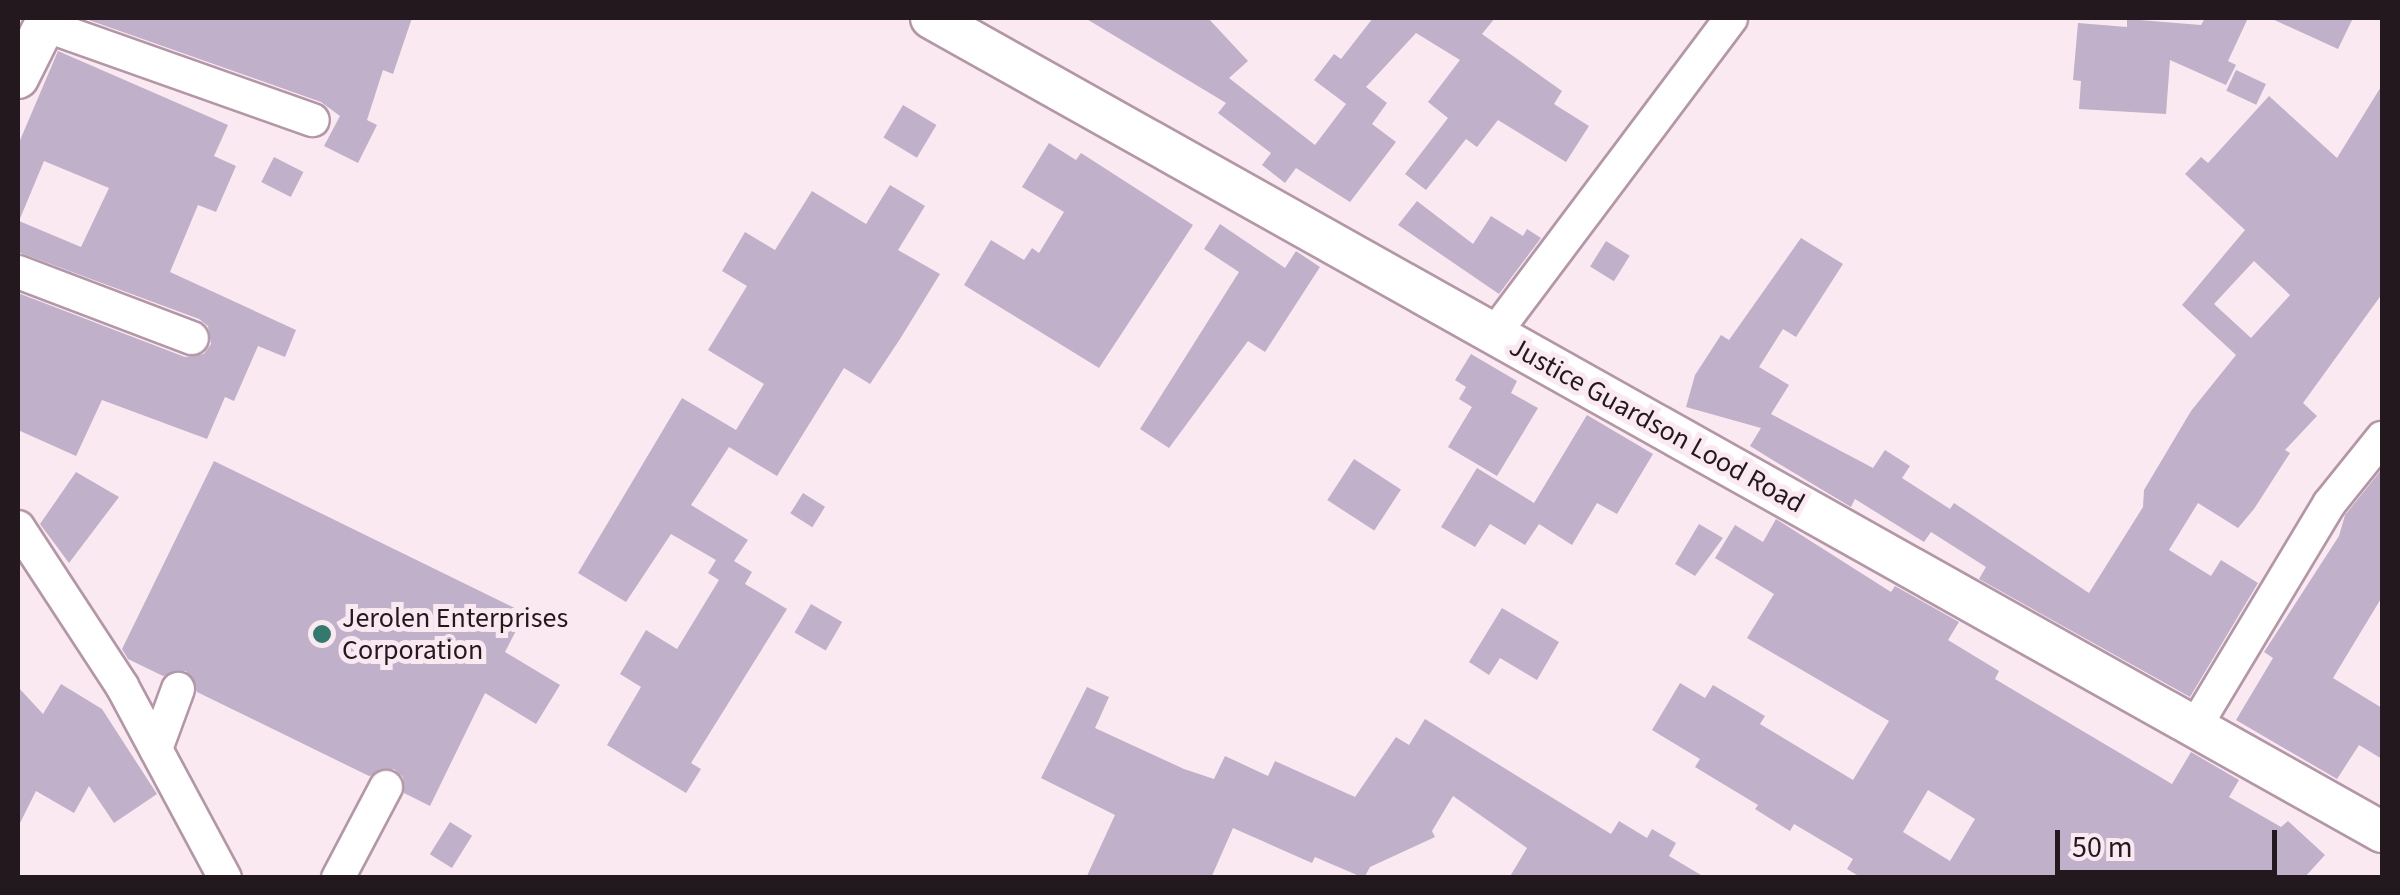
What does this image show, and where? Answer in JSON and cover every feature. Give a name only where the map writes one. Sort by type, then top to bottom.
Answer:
[{"type":"main road","name":"Justice Guardson Lood Road","points":[[930,18],[2382,832]]},
{"type":"main road","points":[[18,78],[46,21]]},
{"type":"street","points":[[1494,334],[1731,18]]},
{"type":"street","points":[[46,21],[313,120]]},
{"type":"street","points":[[18,272],[192,338]]},
{"type":"street","points":[[2196,727],[2329,504],[2382,438]]},
{"type":"street","points":[[18,527],[156,749],[225,878]]},
{"type":"street","points":[[156,749],[178,689]]},
{"type":"street","points":[[338,878],[386,787]]},
{"type":"building","points":[[83,18],[412,18],[393,74],[383,70],[367,120],[377,125],[358,163],[324,146],[340,116],[321,102]]},
{"type":"building","points":[[1085,18],[1208,18],[1248,61],[1229,78],[1315,145],[1346,104],[1314,80],[1334,54],[1341,59],[1373,18],[1495,18],[1482,34],[1562,91],[1554,104],[1589,126],[1566,162],[1498,120],[1477,147],[1466,139],[1426,190],[1405,174],[1448,118],[1428,102],[1460,60],[1416,33],[1366,87],[1387,103],[1372,124],[1396,142],[1350,202],[1296,168],[1285,183],[1262,165],[1271,153],[1218,113],[1226,103]]},
{"type":"building","points":[[2205,18],[2248,18],[2228,61],[2236,65],[2226,85],[2170,60],[2166,114],[2079,109],[2081,81],[2073,80],[2078,23],[2127,27],[2127,19],[2201,25]]},
{"type":"building","points":[[2270,18],[2353,18],[2338,49]]},
{"type":"building","points":[[58,51],[228,125],[214,156],[236,166],[216,212],[198,205],[170,272],[296,330],[285,357],[258,346],[234,401],[225,397],[207,439],[102,400],[76,456],[18,430],[18,293],[185,357],[204,354],[211,344],[208,326],[199,319],[18,252],[18,145]],"holes":[[[44,161],[109,188],[81,247],[19,221]]]},
{"type":"building","points":[[2236,70],[2266,84],[2256,105],[2226,91]]},
{"type":"building","points":[[2382,85],[2382,294],[2303,403],[2317,416],[2285,450],[2290,453],[2254,509],[2238,528],[2198,503],[2169,550],[2211,576],[2221,560],[2258,583],[2190,697],[1979,579],[1986,567],[1931,532],[1924,542],[1855,499],[1851,507],[1750,446],[1761,428],[1686,407],[1695,375],[1721,335],[1729,340],[1801,238],[1843,264],[1796,337],[1783,329],[1759,367],[1789,385],[1771,414],[1873,468],[1885,450],[1910,466],[1902,478],[1950,509],[1954,503],[2089,593],[2143,507],[2144,490],[2191,411],[2236,355],[2182,305],[2245,230],[2185,174],[2201,157],[2208,163],[2269,96],[2337,158]],"holes":[[[2254,261],[2290,295],[2251,338],[2214,304]]]},
{"type":"building","points":[[903,105],[936,125],[917,158],[883,138]]},
{"type":"building","points":[[1049,143],[1076,160],[1081,153],[1193,225],[1099,368],[964,285],[991,240],[1024,260],[1032,248],[1039,253],[1064,212],[1022,187]]},
{"type":"building","points":[[274,157],[303,172],[291,197],[261,182]]},
{"type":"building","points":[[890,185],[925,206],[898,250],[940,274],[900,339],[870,384],[844,368],[777,476],[729,447],[691,505],[748,540],[734,561],[752,572],[745,584],[787,609],[691,763],[701,769],[686,793],[607,745],[641,687],[620,674],[646,630],[677,649],[719,580],[708,573],[716,560],[671,534],[626,602],[578,573],[682,398],[736,430],[764,384],[708,350],[747,286],[722,271],[745,232],[775,250],[812,191],[866,224]]},
{"type":"building","points":[[1417,201],[1473,244],[1491,216],[1523,236],[1527,229],[1541,238],[1499,294],[1398,225]]},
{"type":"building","points":[[1220,224],[1285,268],[1296,251],[1320,267],[1265,352],[1248,341],[1169,448],[1140,429],[1239,272],[1204,249]]},
{"type":"building","points":[[1606,241],[1630,256],[1614,281],[1590,266]]},
{"type":"building","points":[[1471,354],[1517,381],[1511,393],[1538,408],[1497,476],[1448,447],[1472,407],[1459,399],[1466,387],[1455,380]]},
{"type":"building","points":[[1587,415],[1653,454],[1617,514],[1597,503],[1572,545],[1539,524],[1525,545],[1490,524],[1475,547],[1441,527],[1477,468],[1534,503]]},
{"type":"building","points":[[1354,459],[1401,489],[1374,531],[1327,500]]},
{"type":"building","name":"Jerolen Enterprises Corporation","points":[[214,461],[525,613],[505,652],[560,685],[536,724],[485,693],[430,806],[404,793],[403,777],[394,769],[369,776],[197,692],[186,671],[163,676],[128,659],[122,649]]},
{"type":"building","points":[[2382,469],[2382,597],[2333,678],[2382,708],[2382,759],[2359,745],[2337,779],[2236,720],[2273,658],[2264,652],[2339,536],[2345,515]]},
{"type":"building","points":[[76,472],[119,497],[69,563],[40,524]]},
{"type":"building","points":[[803,493],[825,507],[812,527],[790,513]]},
{"type":"building","points":[[1776,519],[1891,592],[1895,586],[1959,622],[1948,640],[1999,671],[1995,679],[2172,784],[2191,752],[2239,780],[2229,797],[2281,827],[2288,821],[2325,855],[2304,878],[1862,878],[1847,869],[1853,859],[1794,824],[1790,831],[1755,809],[1758,805],[1695,767],[1700,759],[1652,730],[1680,683],[1705,698],[1713,685],[1765,716],[1760,724],[1853,780],[1889,721],[1747,638],[1774,594],[1715,558],[1735,525],[1763,542]],"holes":[[[1928,790],[1975,819],[1950,861],[1903,832]]]},
{"type":"building","points":[[1699,524],[1723,538],[1695,576],[1675,564]]},
{"type":"building","points":[[811,604],[842,622],[826,651],[794,633]]},
{"type":"building","points":[[1502,608],[1559,642],[1537,680],[1500,658],[1489,675],[1469,662]]},
{"type":"building","points":[[61,684],[102,709],[157,794],[114,823],[89,786],[74,813],[36,791],[18,827],[18,687],[43,714]]},
{"type":"building","points":[[1087,687],[1109,697],[1095,728],[1184,769],[1214,779],[1225,756],[1268,776],[1275,761],[1355,797],[1396,737],[1409,745],[1425,719],[1611,834],[1619,821],[1647,838],[1652,829],[1676,843],[1669,856],[1706,878],[1509,878],[1527,848],[1453,796],[1432,831],[1435,837],[1370,867],[1364,878],[1315,857],[1312,863],[1233,828],[1211,878],[1086,878],[1115,815],[1041,778]]},
{"type":"building","points":[[450,822],[472,836],[452,868],[430,854]]},
{"type":"place","name":"Jerolen Enterprises Corporation","points":[[322,634]]}]
